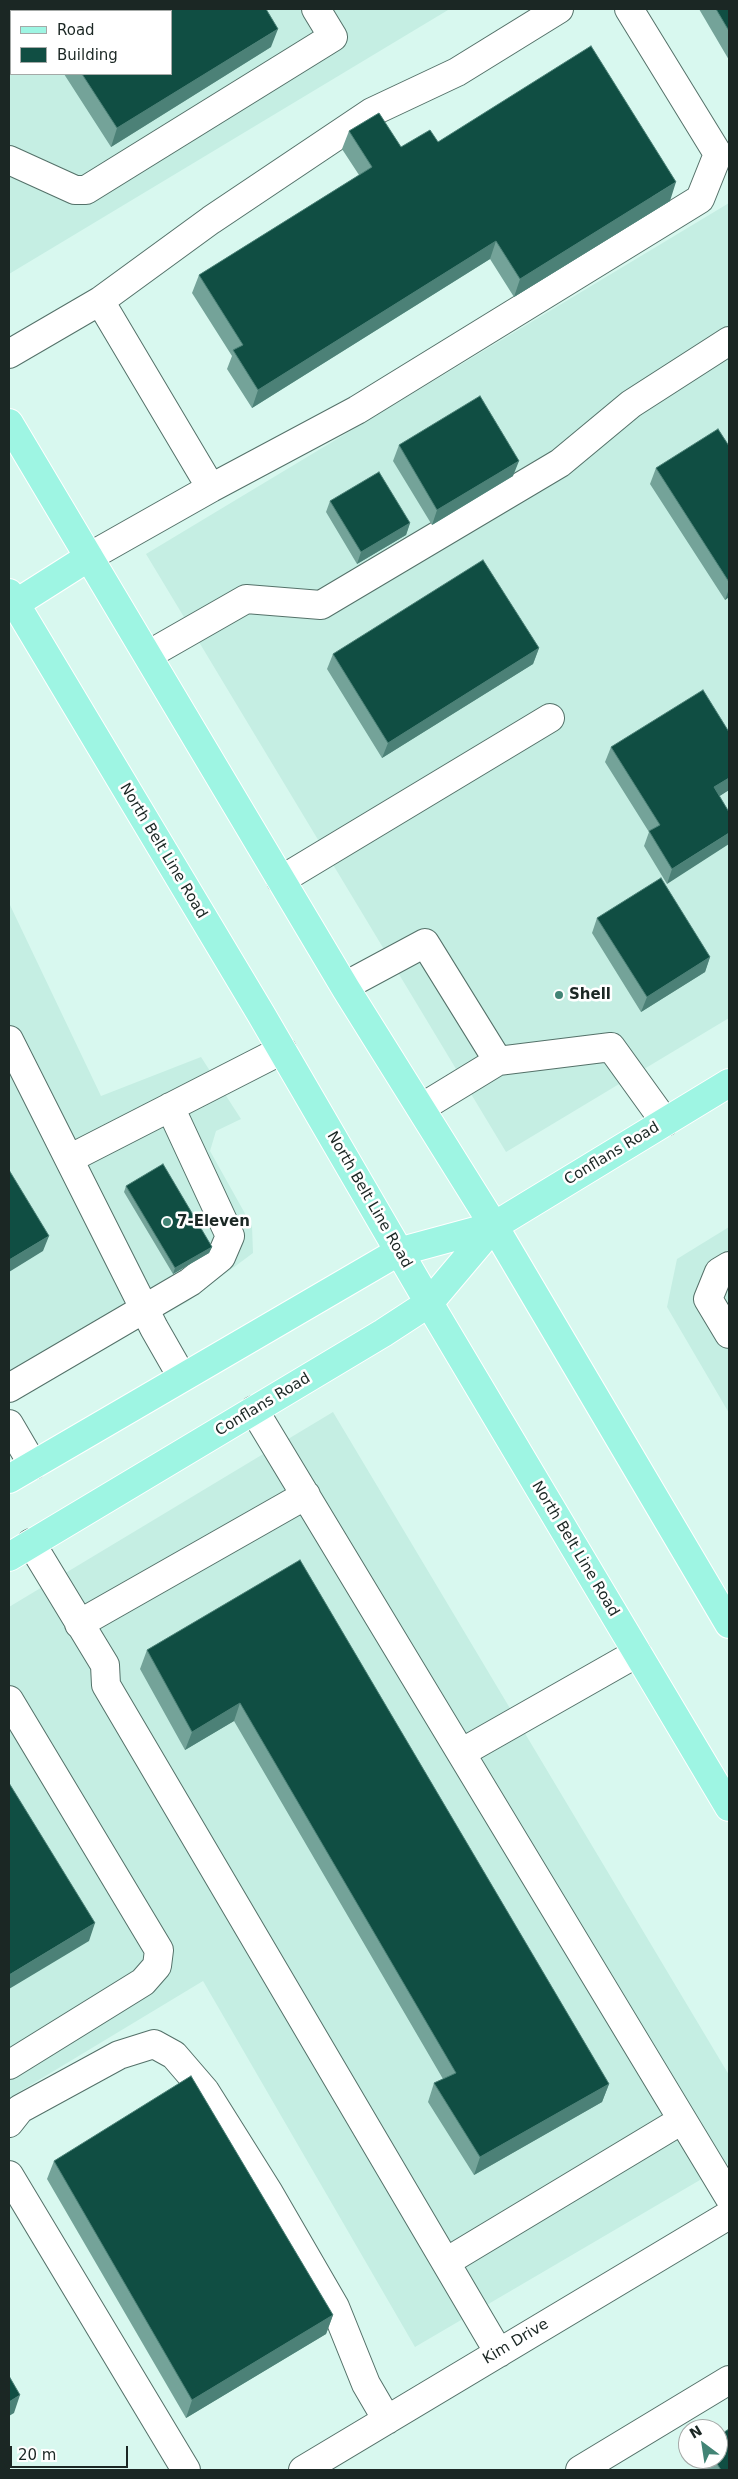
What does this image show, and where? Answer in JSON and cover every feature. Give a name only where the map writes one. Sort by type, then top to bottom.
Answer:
[{"type":"main road","points":[[9,423],[344,986],[494,1226],[729,1624]]},
{"type":"main road","points":[[11,602],[89,557]]},
{"type":"main road","name":"North Belt Line Road","points":[[11,602],[282,1050],[398,1252],[729,1808]]},
{"type":"main road","name":"Conflans Road","points":[[9,1479],[398,1252],[494,1226],[729,1083]]},
{"type":"main road","name":"Conflans Road","points":[[20,1550],[383,1334],[429,1303],[494,1226]]},
{"type":"street","points":[[9,160],[75,190],[86,190],[333,37],[316,9]]},
{"type":"street","points":[[9,354],[100,301],[211,220],[372,112],[457,72],[559,9]]},
{"type":"street","points":[[89,557],[211,488],[358,410],[700,199],[718,154],[629,9]]},
{"type":"street","points":[[100,301],[211,488]]},
{"type":"street","points":[[148,655],[246,599],[321,604],[560,463],[631,404],[729,341]]},
{"type":"street","points":[[281,880],[550,718]]},
{"type":"street","points":[[344,986],[425,942],[498,1061]]},
{"type":"street","points":[[9,1040],[144,1308],[182,1377]]},
{"type":"street","points":[[421,1108],[498,1061],[611,1047],[665,1122]]},
{"type":"street","points":[[69,1159],[282,1050]]},
{"type":"street","points":[[9,1388],[190,1282],[222,1257],[230,1236],[170,1107]]},
{"type":"street","points":[[729,1266],[719,1272],[708,1298],[729,1332]]},
{"type":"street","points":[[254,1410],[729,2197]]},
{"type":"street","points":[[9,1424],[33,1465]]},
{"type":"street","points":[[79,1624],[306,1495]]},
{"type":"street","points":[[20,1550],[79,1624],[105,1665],[106,1686],[499,2353]]},
{"type":"street","points":[[461,1753],[637,1653]]},
{"type":"street","points":[[9,1700],[159,1950],[157,1966],[143,1982],[9,2065]]},
{"type":"street","points":[[9,2123],[20,2109],[118,2055],[154,2044],[174,2056],[205,2091],[270,2193],[335,2308],[366,2384],[387,2420]]},
{"type":"street","points":[[446,2262],[682,2120]]},
{"type":"street","points":[[9,2175],[186,2470]]},
{"type":"street","name":"Kim Drive","points":[[303,2470],[729,2215]]},
{"type":"street","points":[[580,2470],[729,2380]]},
{"type":"shaded area","points":[[9,9],[448,10],[9,274]]},
{"type":"shaded area","points":[[729,203],[729,1018],[506,1152],[146,554]]},
{"type":"shaded area","points":[[9,903],[101,1096],[201,1057],[241,1119],[216,1131],[210,1151],[252,1226],[253,1253],[187,1302],[9,1403]]},
{"type":"shaded area","points":[[729,1227],[729,1413],[667,1307],[677,1259]]},
{"type":"shaded area","points":[[333,1412],[729,2075],[729,2163],[415,2347],[203,1981],[9,2098],[9,1607]]},
{"type":"building","points":[[266,9],[278,29],[117,128],[83,75],[172,75],[172,10],[91,10]]},
{"type":"building","points":[[716,9],[729,9],[729,31]]},
{"type":"building","points":[[591,46],[676,182],[520,279],[496,241],[258,390],[233,350],[243,345],[199,275],[372,167],[349,131],[379,113],[401,147],[430,130],[438,142]]},
{"type":"building","points":[[480,396],[519,461],[437,510],[399,445]]},
{"type":"building","points":[[718,429],[729,446],[729,582],[656,468]]},
{"type":"building","points":[[379,472],[410,523],[361,552],[330,501]]},
{"type":"building","points":[[483,560],[539,648],[388,743],[333,654]]},
{"type":"building","points":[[703,690],[729,732],[729,778],[714,787],[729,812],[729,833],[672,869],[649,831],[660,825],[611,747]]},
{"type":"building","points":[[661,878],[710,957],[647,997],[597,918]]},
{"type":"building","name":"7-Eleven","points":[[163,1164],[212,1247],[175,1268],[126,1186]]},
{"type":"building","points":[[9,1170],[49,1236],[9,1260]]},
{"type":"building","points":[[300,1560],[609,2084],[480,2157],[434,2083],[456,2073],[240,1703],[192,1732],[147,1650]]},
{"type":"building","points":[[9,1783],[95,1923],[9,1975]]},
{"type":"building","points":[[191,2076],[333,2315],[192,2400],[54,2161]]},
{"type":"building","points":[[9,2376],[20,2395],[9,2402]]},
{"type":"building","points":[[728,2430],[729,2470],[721,2470],[728,2469]]},
{"type":"place","name":"Shell","points":[[559,995]]},
{"type":"place","name":"7-Eleven","points":[[167,1222]]}]
